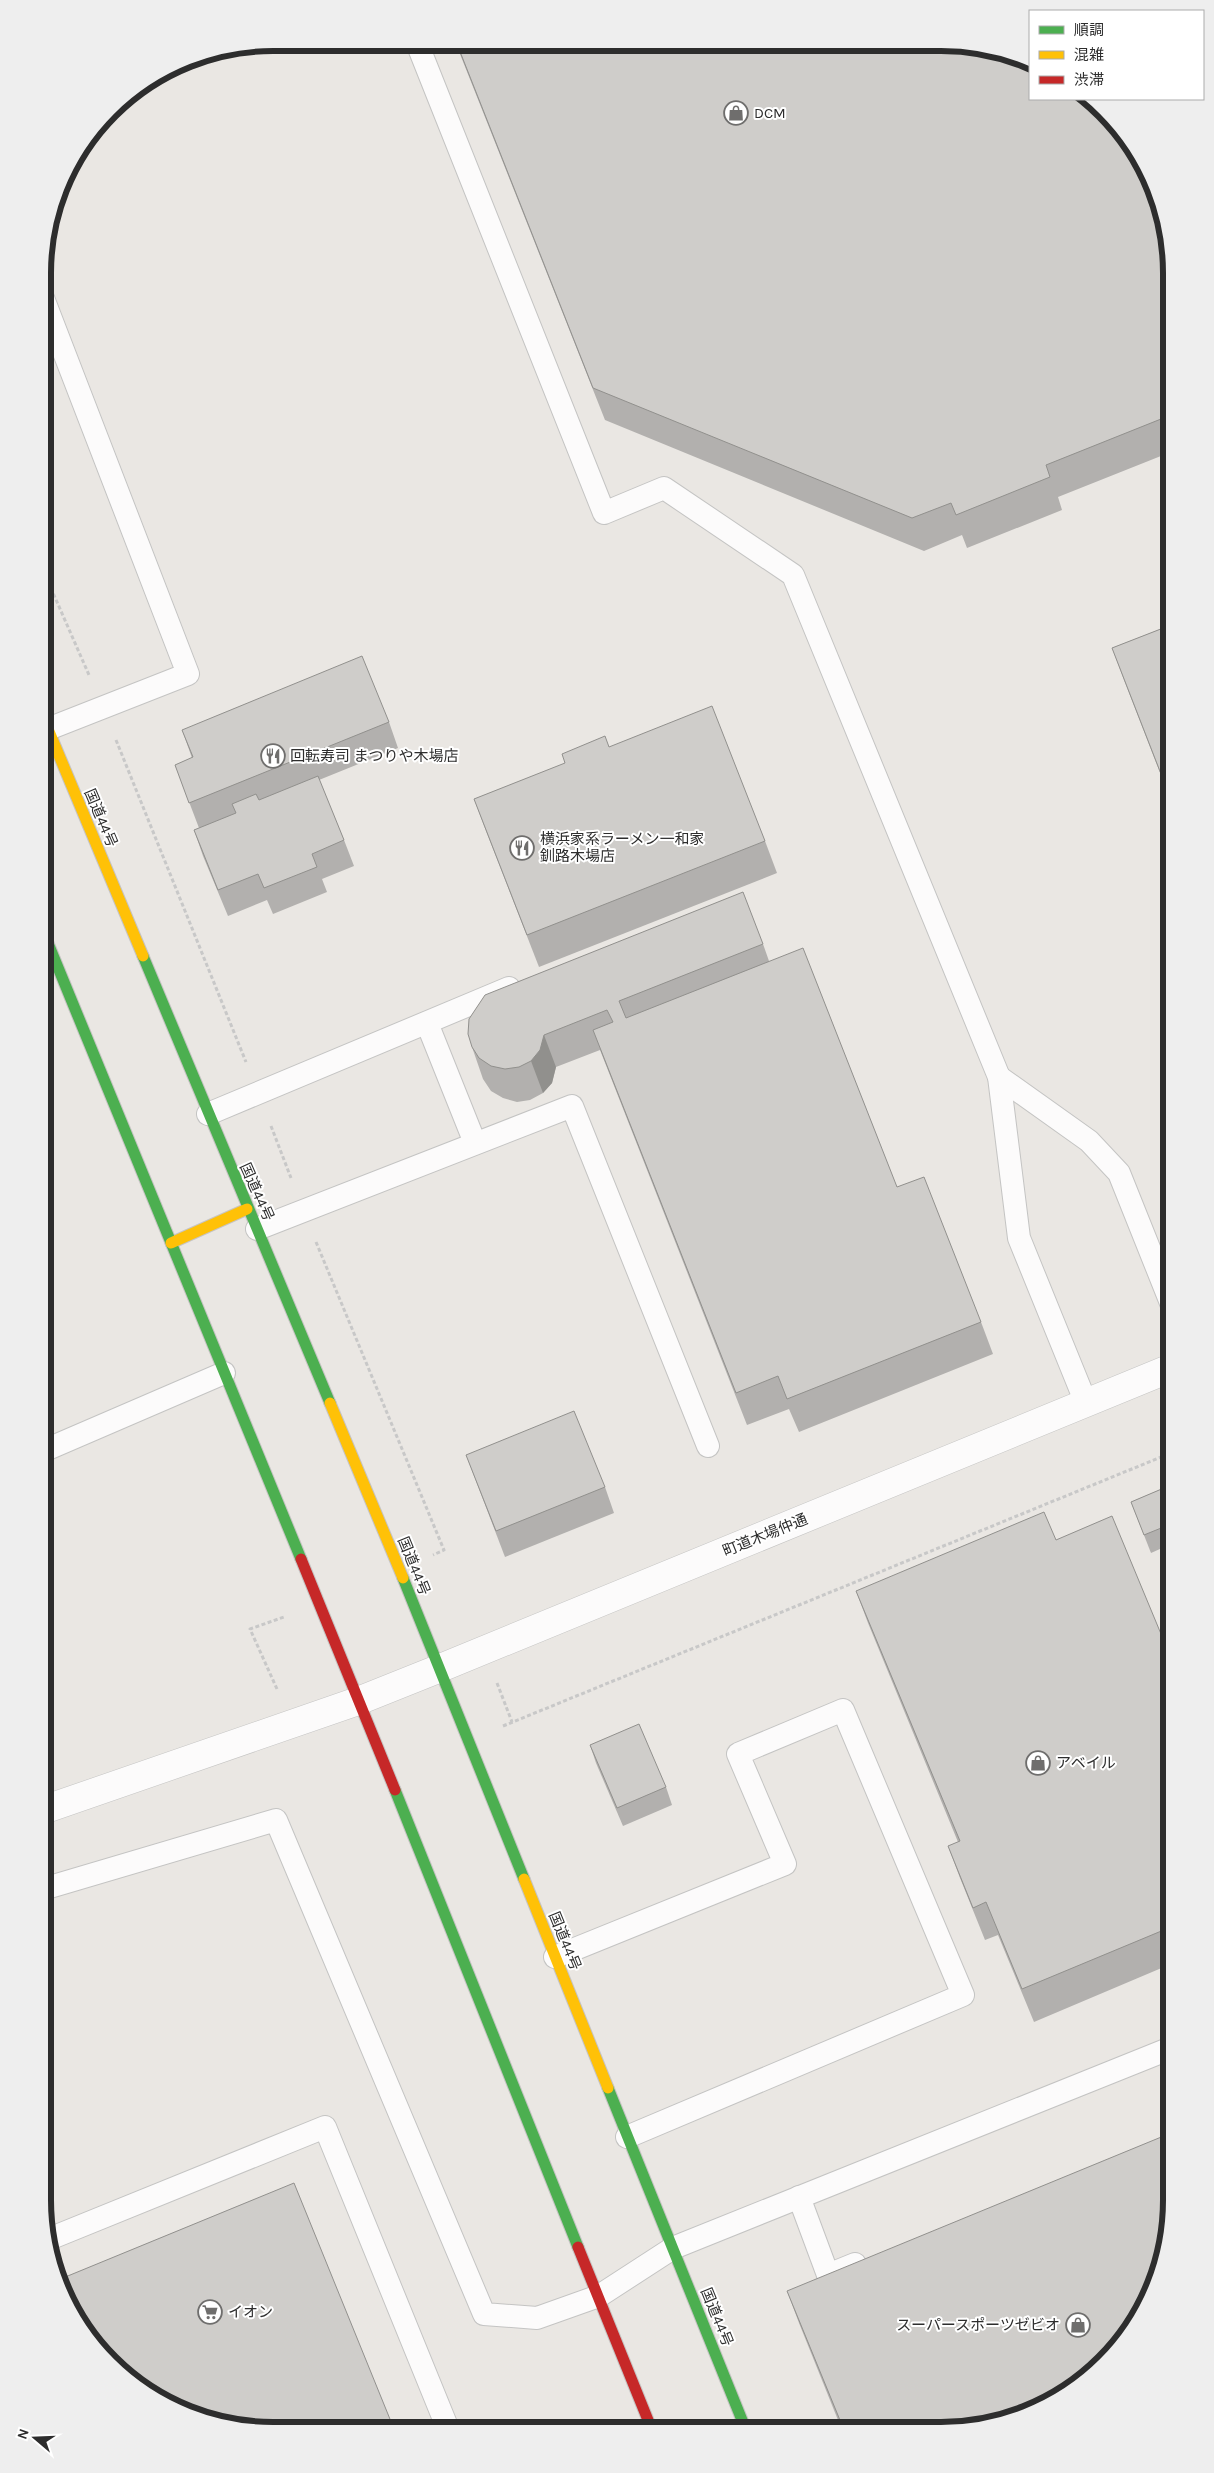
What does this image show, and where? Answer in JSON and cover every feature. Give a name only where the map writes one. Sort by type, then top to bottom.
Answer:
[{"type":"highway","name":"国道44号","points":[[51,740],[400,1570],[438,1669],[743,2422]]},
{"type":"highway","points":[[51,973],[171,1243],[358,1700],[649,2422]]},
{"type":"highway","points":[[171,1243],[247,1209]]},
{"type":"street","name":"町道木場仲通","points":[[51,1807],[358,1700],[438,1669],[1163,1371]]},
{"type":"lane","points":[[421,51],[604,513],[664,488],[793,575],[999,1077],[1020,1238],[1086,1403]]},
{"type":"lane","points":[[51,319],[188,674],[51,724]]},
{"type":"lane","points":[[208,1114],[518,984]]},
{"type":"lane","points":[[427,1023],[475,1143]]},
{"type":"lane","points":[[999,1077],[1089,1141],[1119,1172],[1163,1283]]},
{"type":"lane","points":[[257,1229],[572,1106],[708,1446]]},
{"type":"lane","points":[[51,1448],[224,1374]]},
{"type":"lane","points":[[555,1957],[785,1864],[738,1754],[843,1710],[963,1995],[627,2137]]},
{"type":"lane","points":[[51,1888],[276,1820],[484,2314],[537,2318],[599,2296],[672,2248],[1163,2051]]},
{"type":"lane","points":[[55,2237],[325,2128],[445,2422]]},
{"type":"lane","points":[[799,2197],[828,2275],[874,2257]]},
{"type":"path","points":[[467,1740],[1163,1456]]},
{"type":"building","points":[[460,51],[940,51],[969,53],[998,59],[1029,69],[1029,100],[1080,100],[1098,116],[1117,138],[1133,162],[1151,202],[1161,245],[1163,274],[1163,418],[1046,465],[1050,477],[956,515],[951,503],[912,518],[593,388]]},
{"type":"building","points":[[1163,628],[1163,779],[1112,648]]},
{"type":"building","points":[[362,656],[389,722],[189,803],[175,765],[193,757],[182,730]]},
{"type":"building","points":[[712,706],[765,841],[527,935],[474,799],[565,763],[562,754],[605,736],[609,747]]},
{"type":"building","points":[[318,776],[344,840],[312,854],[317,867],[264,888],[258,874],[218,890],[194,830],[236,813],[232,804],[256,794],[259,800]]},
{"type":"building","points":[[743,892],[763,944],[619,1001],[626,1018],[803,948],[897,1187],[924,1177],[981,1322],[787,1399],[778,1376],[736,1393],[593,1030],[613,1022],[607,1010],[544,1035],[540,1050],[531,1061],[519,1067],[505,1069],[491,1066],[479,1058],[472,1047],[468,1034],[469,1019],[485,995]]},
{"type":"building","points":[[574,1411],[605,1487],[496,1531],[466,1455]]},
{"type":"building","points":[[1163,1488],[1163,1527],[1144,1535],[1131,1502]]},
{"type":"building","points":[[1044,1512],[1056,1540],[1112,1516],[1163,1639],[1163,1930],[1022,1989],[986,1902],[973,1908],[948,1846],[960,1841],[856,1591]]},
{"type":"building","points":[[639,1724],[666,1787],[617,1808],[590,1745]]},
{"type":"building","points":[[1163,2136],[1161,2228],[1151,2271],[1140,2298],[1117,2335],[1098,2357],[1076,2376],[1052,2392],[1026,2405],[998,2414],[969,2420],[940,2422],[841,2422],[787,2291]]},
{"type":"building","name":"イオン","points":[[294,2183],[391,2422],[274,2422],[245,2420],[216,2414],[188,2405],[162,2392],[138,2376],[116,2357],[97,2335],[81,2311],[65,2277]]},
{"type":"traffic: fast","points":[[51,950],[301,1559]]},
{"type":"traffic: fast","points":[[143,956],[330,1403]]},
{"type":"traffic: fast","points":[[403,1578],[524,1879]]},
{"type":"traffic: fast","points":[[395,1790],[578,2247]]},
{"type":"traffic: fast","points":[[608,2088],[743,2422]]},
{"type":"traffic: slow","points":[[51,736],[143,956]]},
{"type":"traffic: slow","points":[[171,1243],[247,1209]]},
{"type":"traffic: slow","points":[[330,1403],[403,1578]]},
{"type":"traffic: slow","points":[[524,1879],[608,2088]]},
{"type":"traffic: jam","points":[[301,1559],[395,1790]]},
{"type":"traffic: jam","points":[[578,2247],[649,2422]]},
{"type":"place","name":"DCM","points":[[736,113]]},
{"type":"place","name":"回転寿司 まつりや木場店","points":[[273,756]]},
{"type":"place","name":"横浜家系ラーメン一和家 釧路木場店","points":[[522,848]]},
{"type":"place","name":"アベイル","points":[[1038,1763]]},
{"type":"place","name":"イオン","points":[[210,2312]]},
{"type":"place","name":"スーパースポーツゼビオ","points":[[1078,2325]]}]
